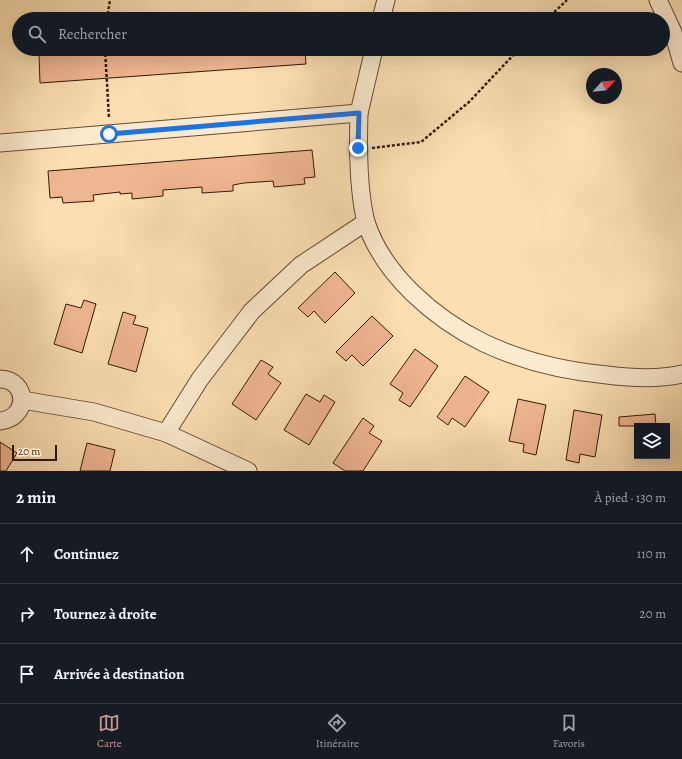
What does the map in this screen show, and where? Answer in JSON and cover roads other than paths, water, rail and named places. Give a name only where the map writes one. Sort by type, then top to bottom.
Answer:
[{"type":"street","points":[[383,12],[386,0]]},
{"type":"street","points":[[658,0],[664,12]]},
{"type":"street","points":[[670,26],[682,63]]},
{"type":"street","points":[[372,56],[359,113],[358,148],[360,184],[366,222],[381,254],[402,282],[444,318],[484,342],[532,361],[588,373],[633,378],[682,374]]},
{"type":"street","points":[[0,148],[0,142],[359,113]]},
{"type":"street","points":[[166,434],[200,379],[252,311],[301,265],[366,222]]},
{"type":"street","points":[[0,379],[12,382],[21,393],[22,400],[21,407],[13,417],[0,421]]},
{"type":"street","points":[[22,400],[94,412],[166,434],[248,471]]}]
